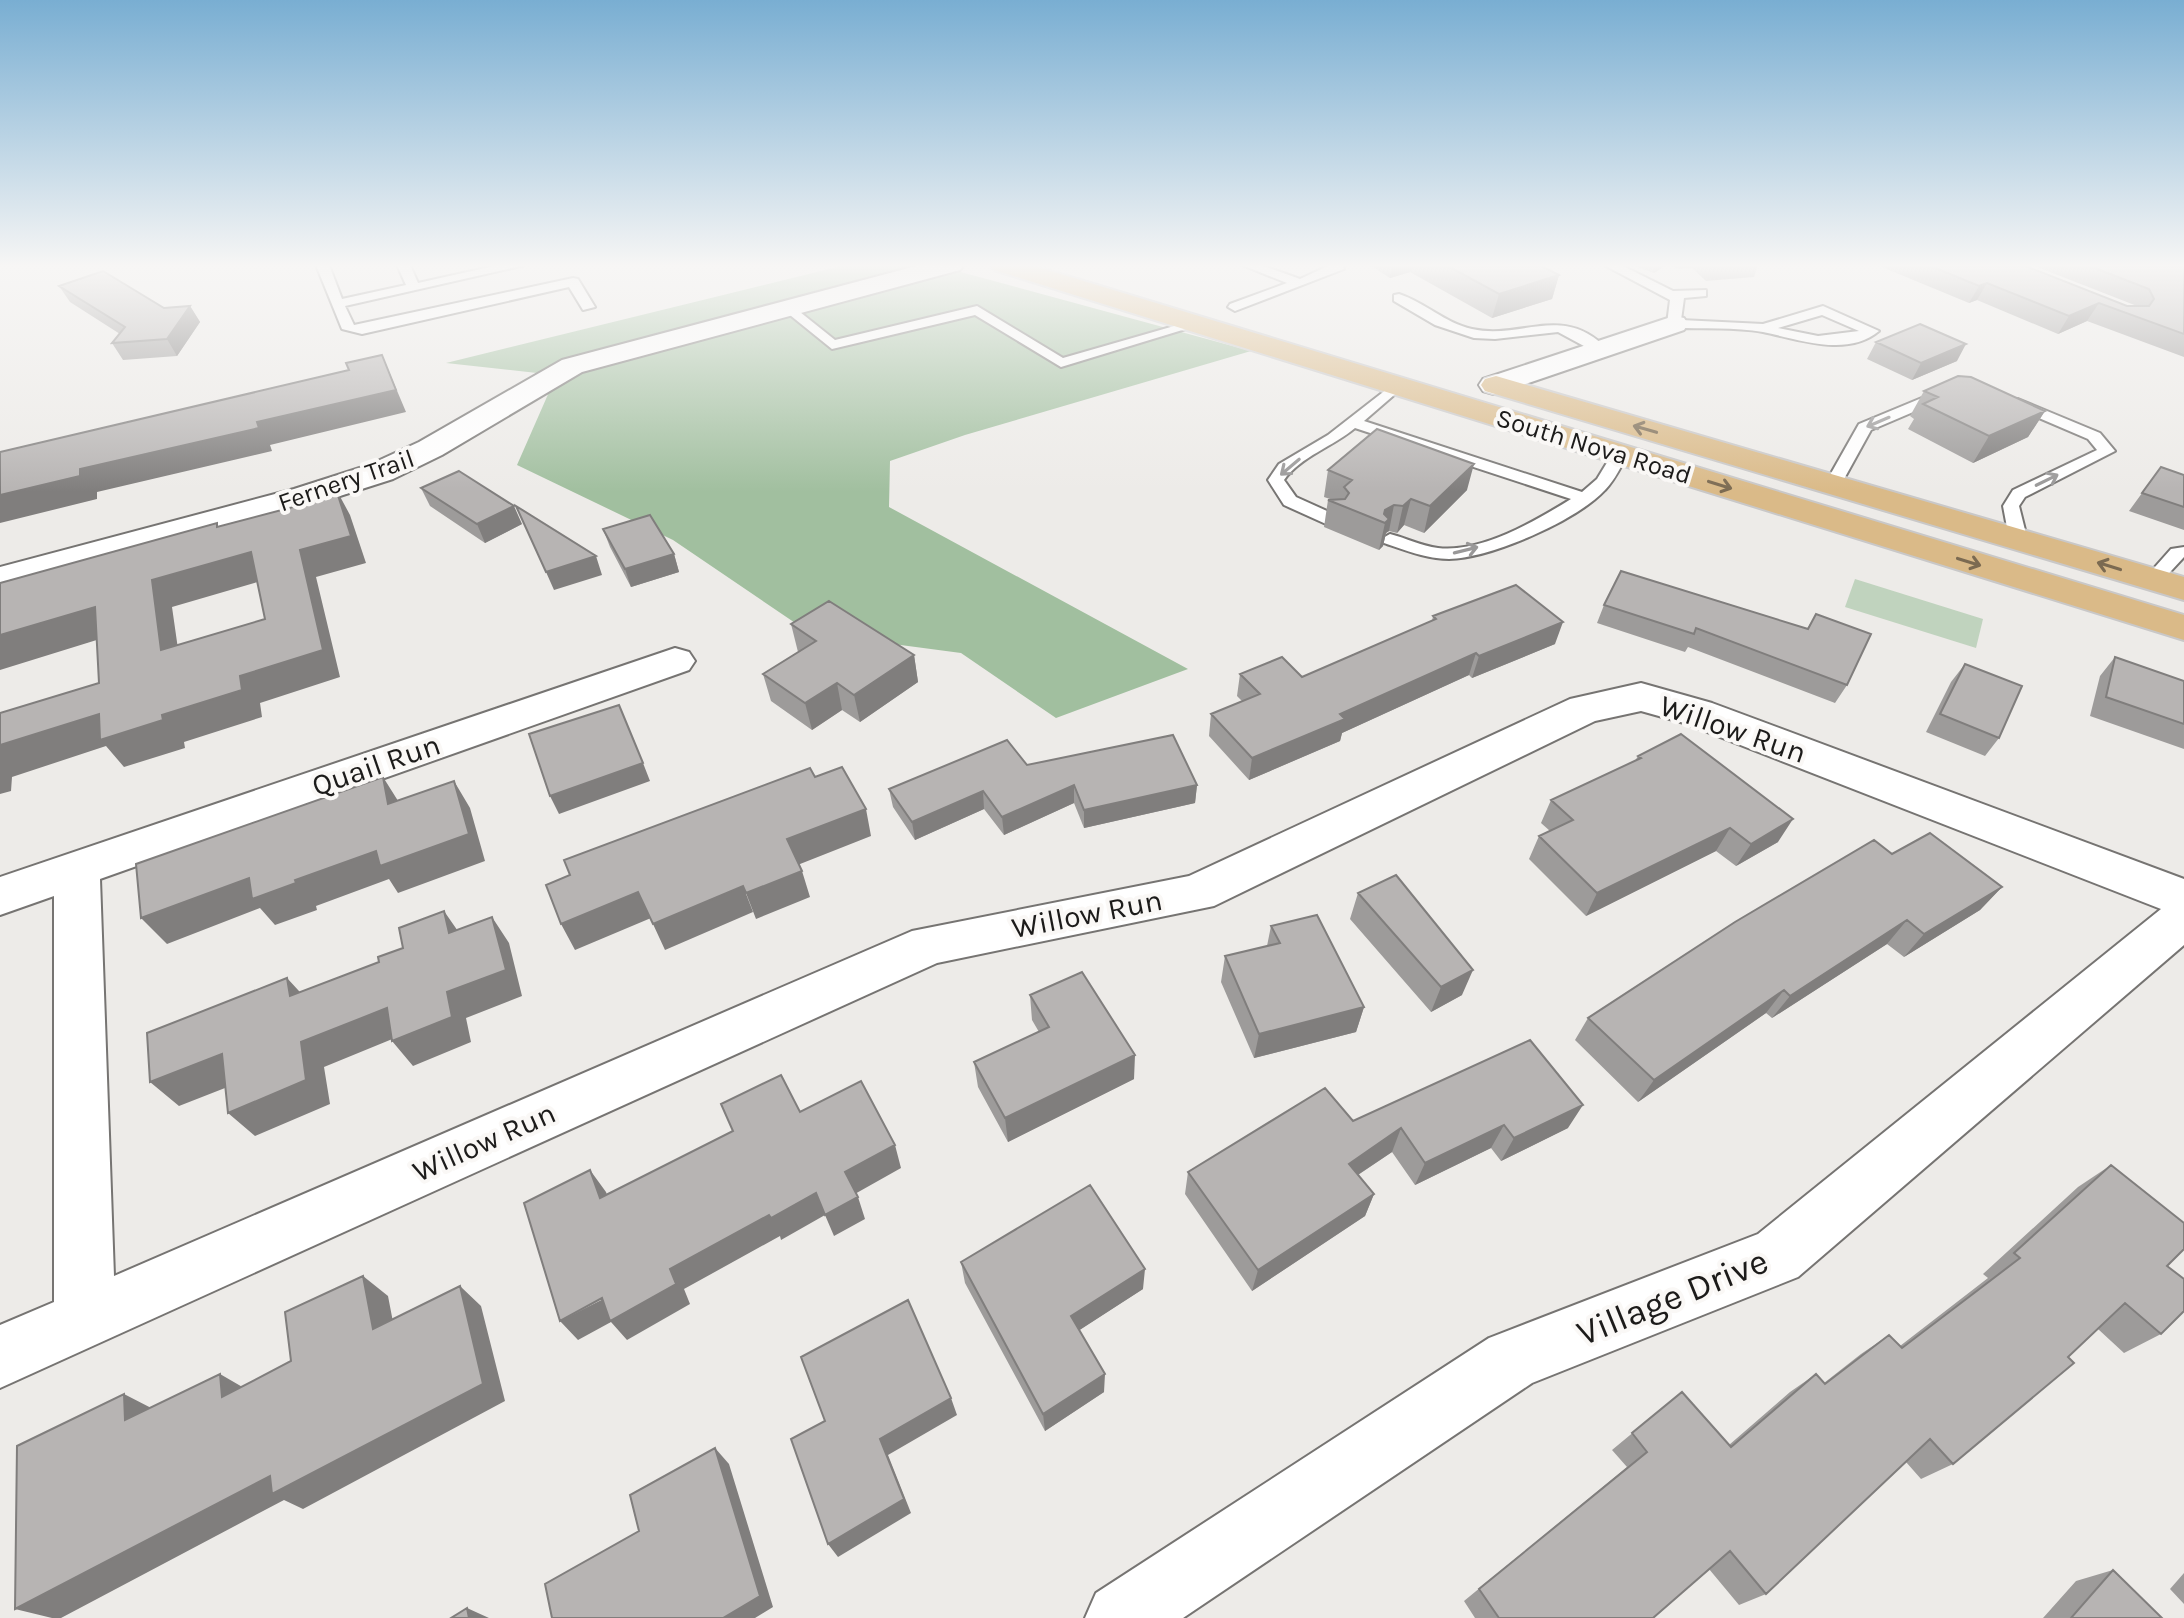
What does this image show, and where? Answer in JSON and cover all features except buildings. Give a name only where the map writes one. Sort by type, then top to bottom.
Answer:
[{"type":"main road","name":"South Nova Road","points":[[1276,341],[1396,386],[2184,628]]},
{"type":"main road","name":"South Nova Road","points":[[1346,341],[2184,589]]},
{"type":"main road","points":[[1396,386],[1440,381],[1494,385]]},
{"type":"street","name":"Fernery Trail","points":[[0,578],[311,495],[380,473],[430,450],[537,382],[572,366],[668,341]]},
{"type":"street","points":[[1494,385],[1625,341]]},
{"type":"street","name":"Quail Run","points":[[0,896],[675,661]]},
{"type":"street","name":"Willow Run","points":[[0,1357],[929,945],[1197,893],[1584,709],[1641,697],[1698,713],[2184,898]]},
{"type":"street","points":[[77,870],[85,1319]]},
{"type":"street","name":"Village Drive","points":[[1121,1618],[1511,1360],[1777,1256],[2184,917]]},
{"type":"lane","points":[[827,341],[832,345],[851,341]]},
{"type":"lane","points":[[1025,341],[1061,363],[1120,341]]},
{"type":"lane","points":[[1586,341],[1600,349]]},
{"type":"lane","points":[[1809,341],[1831,341]]},
{"type":"lane","points":[[1332,520],[1290,501],[1276,480],[1285,467],[1334,438],[1396,386]]},
{"type":"lane","points":[[1833,484],[1865,427],[1941,395],[1956,395]]},
{"type":"lane","points":[[1997,399],[2034,409],[2094,436],[2107,451],[2019,494],[2011,506],[2018,538]]},
{"type":"lane","points":[[1353,422],[1584,498]]},
{"type":"lane","points":[[1390,539],[1428,551],[1454,554],[1475,549],[1550,518],[1598,489],[1620,454]]},
{"type":"lane","points":[[2153,580],[2177,553],[2184,552]]},
{"type":"green space","points":[[538,341],[641,341],[568,360],[537,373],[446,363]]},
{"type":"green space","points":[[696,341],[1212,341],[1251,351],[965,435],[890,461],[889,507],[1188,669],[1056,718],[961,653],[810,633],[673,540],[517,465],[553,383],[578,372]]},
{"type":"green space","points":[[1855,579],[1983,619],[1976,648],[1845,607]]}]
